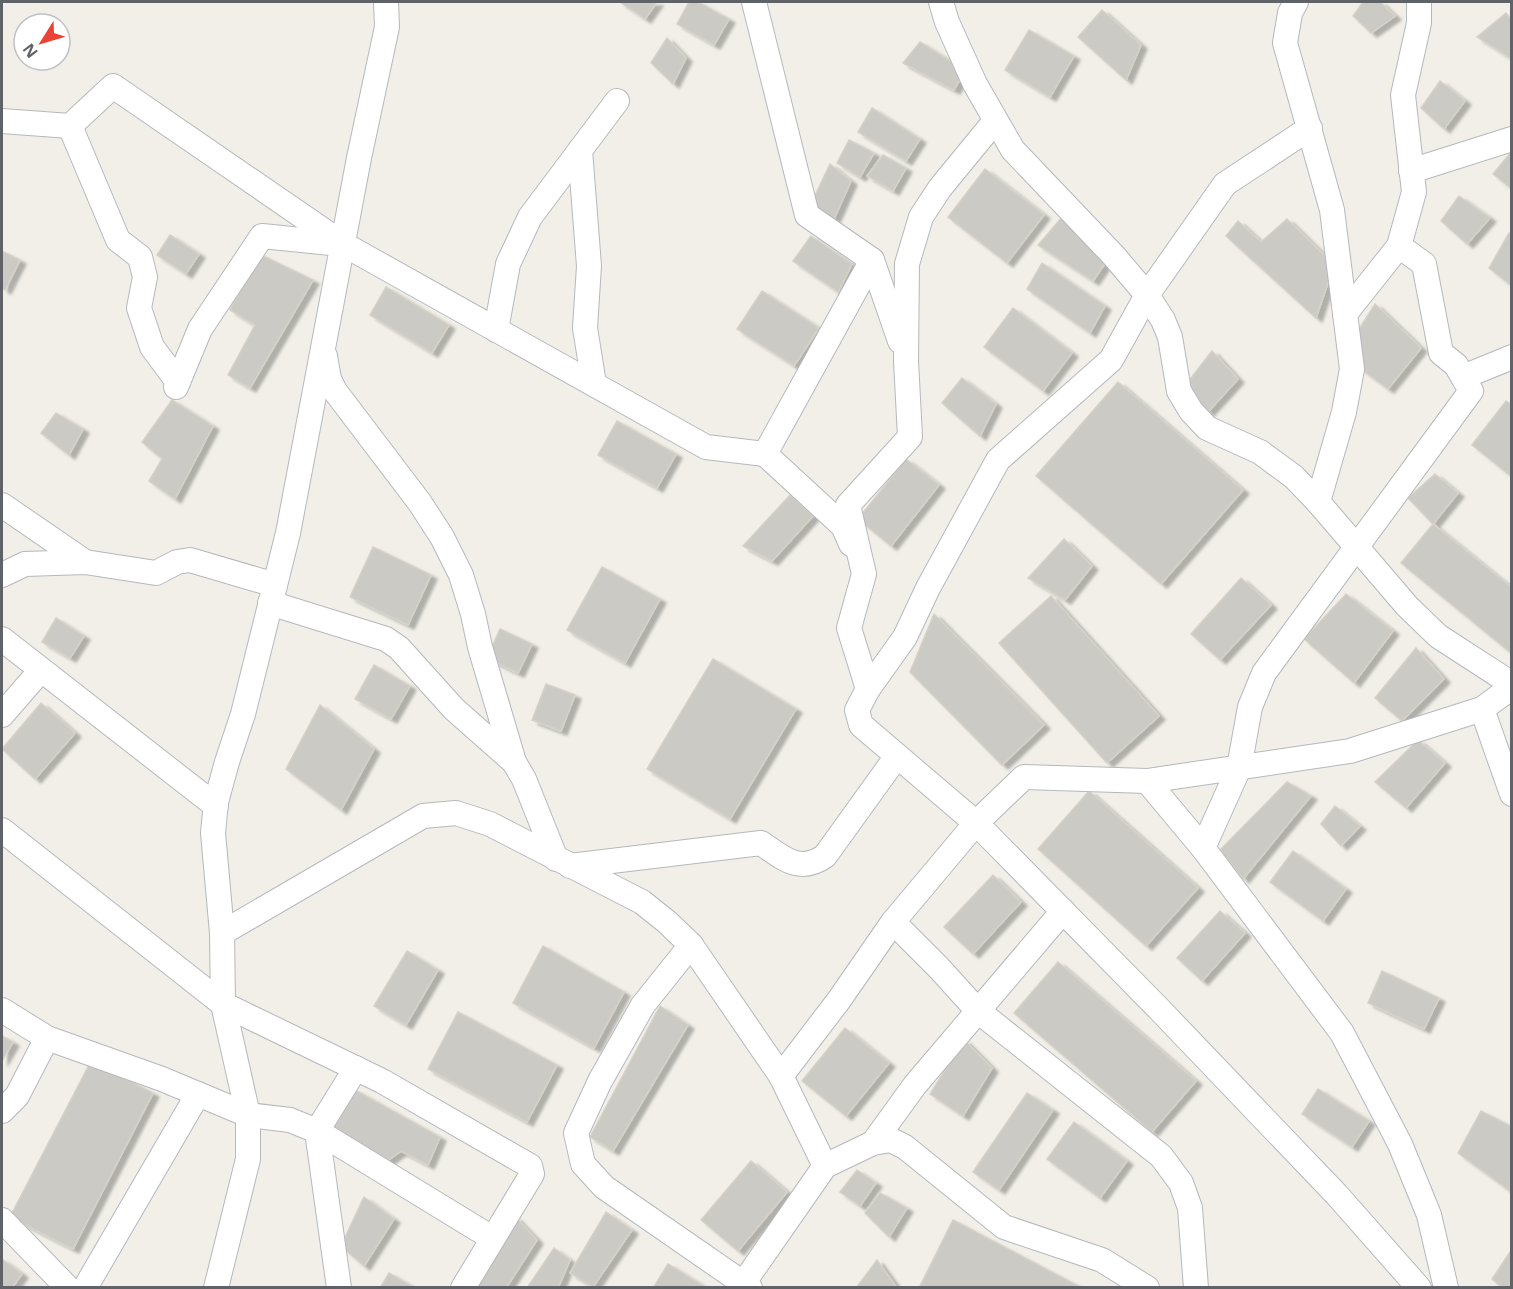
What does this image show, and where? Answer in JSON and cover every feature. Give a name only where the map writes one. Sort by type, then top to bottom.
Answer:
[{"type":"street","points":[[216,1287],[248,1159],[248,1115],[223,1004],[222,933],[213,833],[216,806],[227,762],[243,714],[288,532],[387,27],[386,2]]},
{"type":"street","points":[[754,2],[807,215],[872,260],[906,361]]},
{"type":"street","points":[[781,1076],[839,1000],[893,922],[976,823],[1024,777],[1148,781],[1350,751],[1482,709],[1512,686],[1438,636],[1407,606],[1294,477],[1260,452],[1208,428],[1191,411],[1179,390],[1170,337],[1163,320],[1147,295],[1114,256],[1013,150],[970,74],[947,22],[941,2]]},
{"type":"street","points":[[1296,2],[1290,13],[1286,42],[1332,210],[1353,369],[1350,389],[1318,502]]},
{"type":"street","points":[[1345,314],[1399,246],[1414,192],[1403,95],[1419,23],[1419,2]]},
{"type":"street","points":[[2,121],[70,126],[113,86],[343,244],[706,447],[765,454],[843,526],[864,574]]},
{"type":"street","points":[[496,330],[508,264],[530,217],[617,101]]},
{"type":"street","points":[[868,689],[849,628],[864,574],[848,505],[910,437],[906,361],[907,264],[921,217],[940,188],[995,121]]},
{"type":"street","points":[[70,126],[118,240],[140,257],[145,277],[139,308],[152,347],[177,384],[200,329],[262,236],[343,244]]},
{"type":"street","points":[[1310,128],[1225,184],[1147,295],[1111,360],[998,460],[904,637],[868,689],[857,710],[861,725],[976,823],[1329,1187],[1419,1287]]},
{"type":"street","points":[[1411,171],[1512,139]]},
{"type":"street","points":[[580,150],[589,266],[585,328],[594,384]]},
{"type":"street","points":[[1203,848],[1239,768],[1250,707],[1264,673],[1471,391],[1456,366],[1440,352],[1424,264],[1399,246]]},
{"type":"street","points":[[765,454],[872,260]]},
{"type":"street","points":[[323,347],[329,379],[335,391],[420,503],[442,537],[461,575],[474,614],[480,647],[514,762],[563,862]]},
{"type":"street","points":[[1463,377],[1512,357]]},
{"type":"street","points":[[2,505],[85,562]]},
{"type":"street","points":[[2,575],[25,564],[85,562],[156,573],[177,562],[190,560],[386,639],[399,648],[454,709],[514,762]]},
{"type":"street","points":[[2,639],[216,806]]},
{"type":"street","points":[[2,715],[41,670]]},
{"type":"street","points":[[1482,709],[1512,794]]},
{"type":"street","points":[[563,862],[761,843],[789,862],[803,865],[814,863],[825,856],[897,756]]},
{"type":"street","points":[[1148,781],[1203,848],[1342,1033],[1400,1144],[1429,1215],[1446,1287]]},
{"type":"street","points":[[222,933],[423,816],[456,813],[490,824],[642,902],[668,922],[691,945],[781,1076],[825,1166]]},
{"type":"street","points":[[2,830],[223,1004],[382,1081],[530,1166],[532,1174],[463,1287]]},
{"type":"street","points":[[873,1143],[915,1085],[1063,911]]},
{"type":"street","points":[[893,922],[978,1011],[1161,1156],[1181,1183],[1190,1208],[1196,1287]]},
{"type":"street","points":[[691,945],[643,1005],[600,1081],[576,1133],[583,1164],[604,1187],[745,1286],[825,1166],[873,1143],[891,1140],[906,1147],[1004,1227],[1102,1260],[1147,1287]]},
{"type":"street","points":[[2,1010],[47,1038],[162,1079],[248,1115],[290,1120],[317,1131],[492,1238]]},
{"type":"street","points":[[2,1111],[17,1096],[47,1038]]},
{"type":"street","points":[[339,1287],[317,1131],[356,1068]]},
{"type":"street","points":[[85,1287],[198,1094]]},
{"type":"street","points":[[2,1220],[68,1287]]},
{"type":"building","points":[[620,2],[657,2],[645,19]]},
{"type":"building","points":[[689,2],[698,2],[729,19],[714,45],[677,24]]},
{"type":"building","points":[[1363,2],[1380,2],[1395,16],[1371,33],[1353,16]]},
{"type":"building","points":[[1102,10],[1141,45],[1126,80],[1078,37]]},
{"type":"building","points":[[1506,13],[1512,20],[1512,59],[1477,37]]},
{"type":"building","points":[[1029,30],[1074,56],[1050,97],[1005,70]]},
{"type":"building","points":[[667,38],[686,58],[673,84],[651,63]]},
{"type":"building","points":[[920,42],[965,70],[954,90],[903,63]]},
{"type":"building","points":[[1440,81],[1465,101],[1444,129],[1421,108]]},
{"type":"building","points":[[872,108],[920,139],[906,161],[858,132]]},
{"type":"building","points":[[849,140],[874,153],[860,177],[837,163]]},
{"type":"building","points":[[1512,151],[1512,189],[1493,174]]},
{"type":"building","points":[[883,155],[906,168],[893,191],[867,176]]},
{"type":"building","points":[[830,164],[851,181],[834,219],[811,204]]},
{"type":"building","points":[[985,169],[1044,215],[1007,263],[948,217]]},
{"type":"building","points":[[1459,196],[1490,218],[1467,244],[1441,221]]},
{"type":"building","points":[[1062,217],[1108,259],[1093,281],[1038,245]]},
{"type":"building","points":[[1287,219],[1334,265],[1316,318],[1226,236],[1238,221],[1261,242]]},
{"type":"building","points":[[1509,233],[1512,236],[1512,286],[1489,268]]},
{"type":"building","points":[[170,235],[199,254],[186,274],[157,255]]},
{"type":"building","points":[[811,236],[852,264],[838,292],[793,261]]},
{"type":"building","points":[[2,251],[20,260],[5,290],[2,288]]},
{"type":"building","points":[[259,254],[313,280],[250,388],[228,375],[255,325],[230,310]]},
{"type":"building","points":[[1042,263],[1105,306],[1090,333],[1027,289]]},
{"type":"building","points":[[386,287],[449,325],[432,353],[370,315]]},
{"type":"building","points":[[762,291],[819,328],[794,366],[737,329]]},
{"type":"building","points":[[1375,304],[1421,348],[1388,389],[1361,369],[1356,334]]},
{"type":"building","points":[[1013,308],[1072,353],[1043,391],[984,347]]},
{"type":"building","points":[[1212,351],[1238,379],[1208,412],[1184,387]]},
{"type":"building","points":[[962,378],[996,404],[980,436],[942,403]]},
{"type":"building","points":[[1118,382],[1243,490],[1161,584],[1036,476]]},
{"type":"building","points":[[172,400],[213,426],[175,499],[149,481],[162,459],[142,442]]},
{"type":"building","points":[[1506,401],[1512,405],[1512,477],[1472,445]]},
{"type":"building","points":[[56,413],[83,429],[69,455],[41,433]]},
{"type":"building","points":[[617,421],[676,454],[657,488],[598,455]]},
{"type":"building","points":[[906,459],[939,485],[891,546],[858,519]]},
{"type":"building","points":[[1435,474],[1458,493],[1433,524],[1408,498]]},
{"type":"building","points":[[790,495],[813,516],[772,561],[743,546]]},
{"type":"building","points":[[1433,524],[1512,588],[1511,653],[1401,563]]},
{"type":"building","points":[[1064,539],[1092,566],[1065,600],[1028,578]]},
{"type":"building","points":[[373,547],[431,575],[408,625],[350,597]]},
{"type":"building","points":[[602,567],[660,599],[625,663],[567,630]]},
{"type":"building","points":[[1241,578],[1271,605],[1220,660],[1191,634]]},
{"type":"building","points":[[1346,594],[1393,631],[1354,683],[1304,639]]},
{"type":"building","points":[[1051,596],[1159,716],[1107,763],[999,643]]},
{"type":"building","points":[[934,614],[1044,725],[1002,765],[910,672]]},
{"type":"building","points":[[56,618],[84,636],[70,658],[42,642]]},
{"type":"building","points":[[500,629],[532,644],[518,673],[487,658]]},
{"type":"building","points":[[1416,648],[1444,679],[1402,721],[1375,698]]},
{"type":"building","points":[[713,659],[796,709],[730,819],[647,769]]},
{"type":"building","points":[[374,665],[410,686],[391,719],[355,699]]},
{"type":"building","points":[[546,684],[575,695],[561,731],[532,720]]},
{"type":"building","points":[[41,703],[75,733],[35,779],[2,749]]},
{"type":"building","points":[[320,705],[374,749],[341,810],[286,769]]},
{"type":"building","points":[[1418,740],[1445,763],[1406,808],[1375,782]]},
{"type":"building","points":[[1287,782],[1311,796],[1243,879],[1220,850]]},
{"type":"building","points":[[1089,791],[1198,888],[1146,946],[1038,849]]},
{"type":"building","points":[[1335,806],[1360,826],[1341,846],[1321,824]]},
{"type":"building","points":[[1293,851],[1346,889],[1323,921],[1270,882]]},
{"type":"building","points":[[993,875],[1021,902],[973,954],[944,927]]},
{"type":"building","points":[[1220,911],[1245,933],[1202,981],[1177,958]]},
{"type":"building","points":[[543,946],[624,992],[594,1048],[513,1003]]},
{"type":"building","points":[[407,951],[438,970],[406,1025],[374,1006]]},
{"type":"building","points":[[1058,962],[1196,1081],[1152,1132],[1014,1013]]},
{"type":"building","points":[[1382,971],[1439,998],[1424,1029],[1368,1003]]},
{"type":"building","points":[[660,1006],[688,1025],[613,1151],[590,1137]]},
{"type":"building","points":[[458,1012],[557,1065],[527,1122],[428,1069]]},
{"type":"building","points":[[845,1028],[889,1063],[846,1116],[802,1081]]},
{"type":"building","points":[[2,1036],[13,1042],[2,1061]]},
{"type":"building","points":[[964,1040],[992,1068],[963,1116],[930,1094]]},
{"type":"building","points":[[91,1061],[153,1093],[73,1249],[10,1217]]},
{"type":"building","points":[[1318,1089],[1369,1121],[1352,1147],[1302,1114]]},
{"type":"building","points":[[355,1090],[440,1137],[428,1165],[401,1151],[383,1164],[327,1126]]},
{"type":"building","points":[[1027,1093],[1053,1110],[999,1190],[973,1172]]},
{"type":"building","points":[[1481,1111],[1512,1127],[1510,1191],[1458,1153]]},
{"type":"building","points":[[1074,1122],[1127,1161],[1100,1198],[1047,1159]]},
{"type":"building","points":[[751,1161],[787,1192],[738,1251],[701,1220]]},
{"type":"building","points":[[857,1170],[876,1183],[860,1206],[840,1192]]},
{"type":"building","points":[[880,1193],[907,1208],[889,1237],[865,1213]]},
{"type":"building","points":[[364,1197],[394,1219],[364,1266],[341,1246]]},
{"type":"building","points":[[606,1212],[632,1230],[593,1287],[570,1273]]},
{"type":"building","points":[[515,1217],[537,1240],[506,1288],[471,1287]]},
{"type":"building","points":[[953,1220],[1082,1288],[919,1288]]},
{"type":"building","points":[[554,1248],[570,1260],[558,1288],[527,1288]]},
{"type":"building","points":[[1512,1249],[1512,1288],[1503,1288],[1492,1279]]},
{"type":"building","points":[[2,1259],[22,1274],[12,1288],[2,1288]]},
{"type":"building","points":[[877,1260],[897,1288],[856,1288]]},
{"type":"building","points":[[668,1264],[707,1288],[653,1288]]},
{"type":"building","points":[[389,1273],[415,1288],[380,1288]]}]
